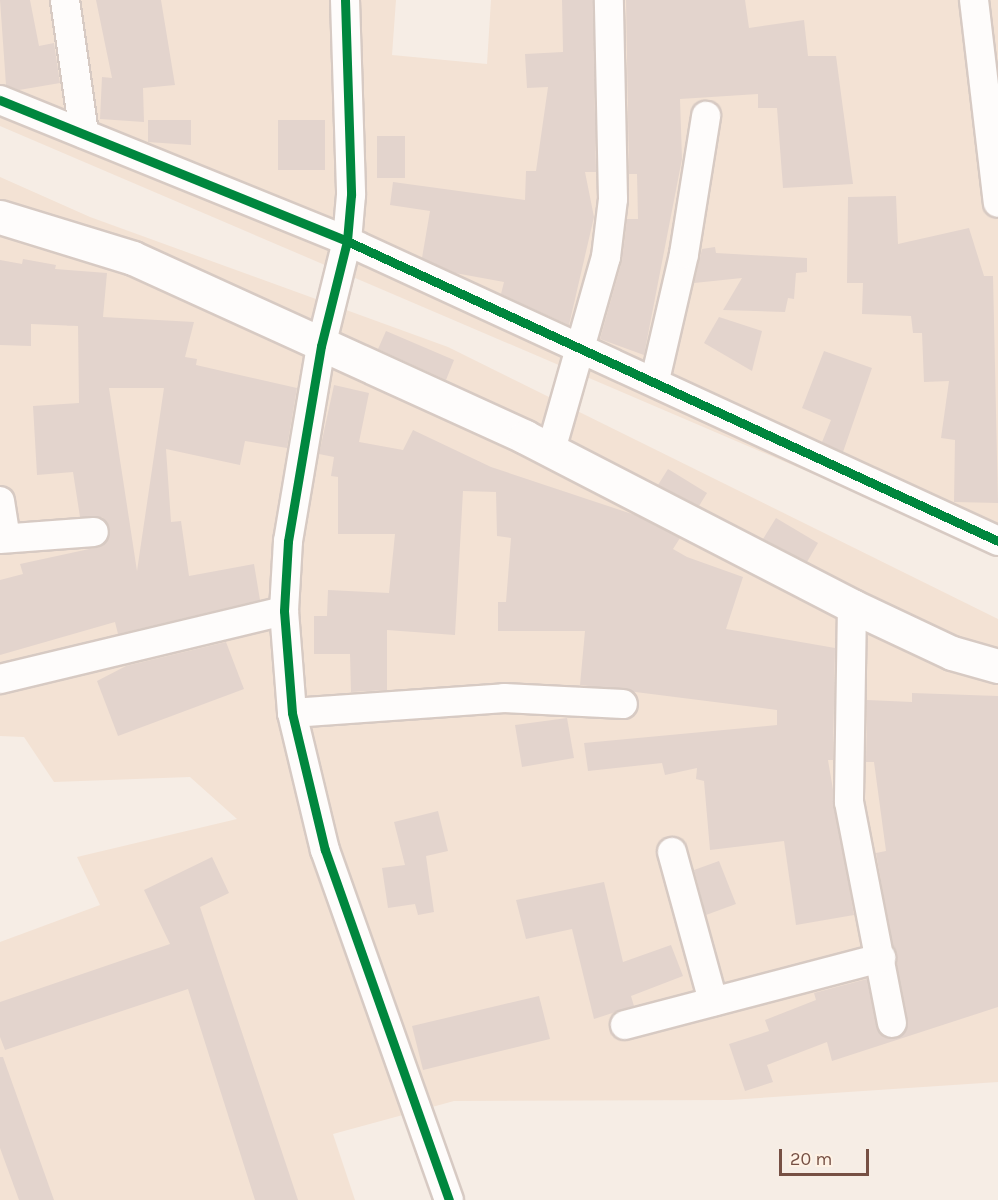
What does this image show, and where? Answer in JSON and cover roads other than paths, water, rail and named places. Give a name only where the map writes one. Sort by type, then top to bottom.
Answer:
[{"type":"main road","points":[[0,217],[133,258],[325,334],[852,606],[952,653],[998,666]]},
{"type":"street","points":[[65,0],[84,134]]},
{"type":"street","points":[[345,0],[351,147],[345,249],[325,334],[294,490],[284,611],[292,713],[324,850],[449,1200]]},
{"type":"street","points":[[551,450],[582,348],[606,257],[613,199],[609,0]]},
{"type":"street","points":[[974,0],[998,203]]},
{"type":"street","points":[[0,100],[655,380],[829,467],[998,541]]},
{"type":"street","points":[[655,380],[684,254],[705,116]]},
{"type":"street","points":[[0,501],[3,539],[94,532]]},
{"type":"street","points":[[852,606],[849,802],[892,1023]]},
{"type":"street","points":[[0,679],[284,611]]},
{"type":"street","points":[[292,713],[504,698],[623,704]]},
{"type":"street","points":[[672,852],[713,1001]]},
{"type":"street","points":[[625,1025],[881,958]]}]
